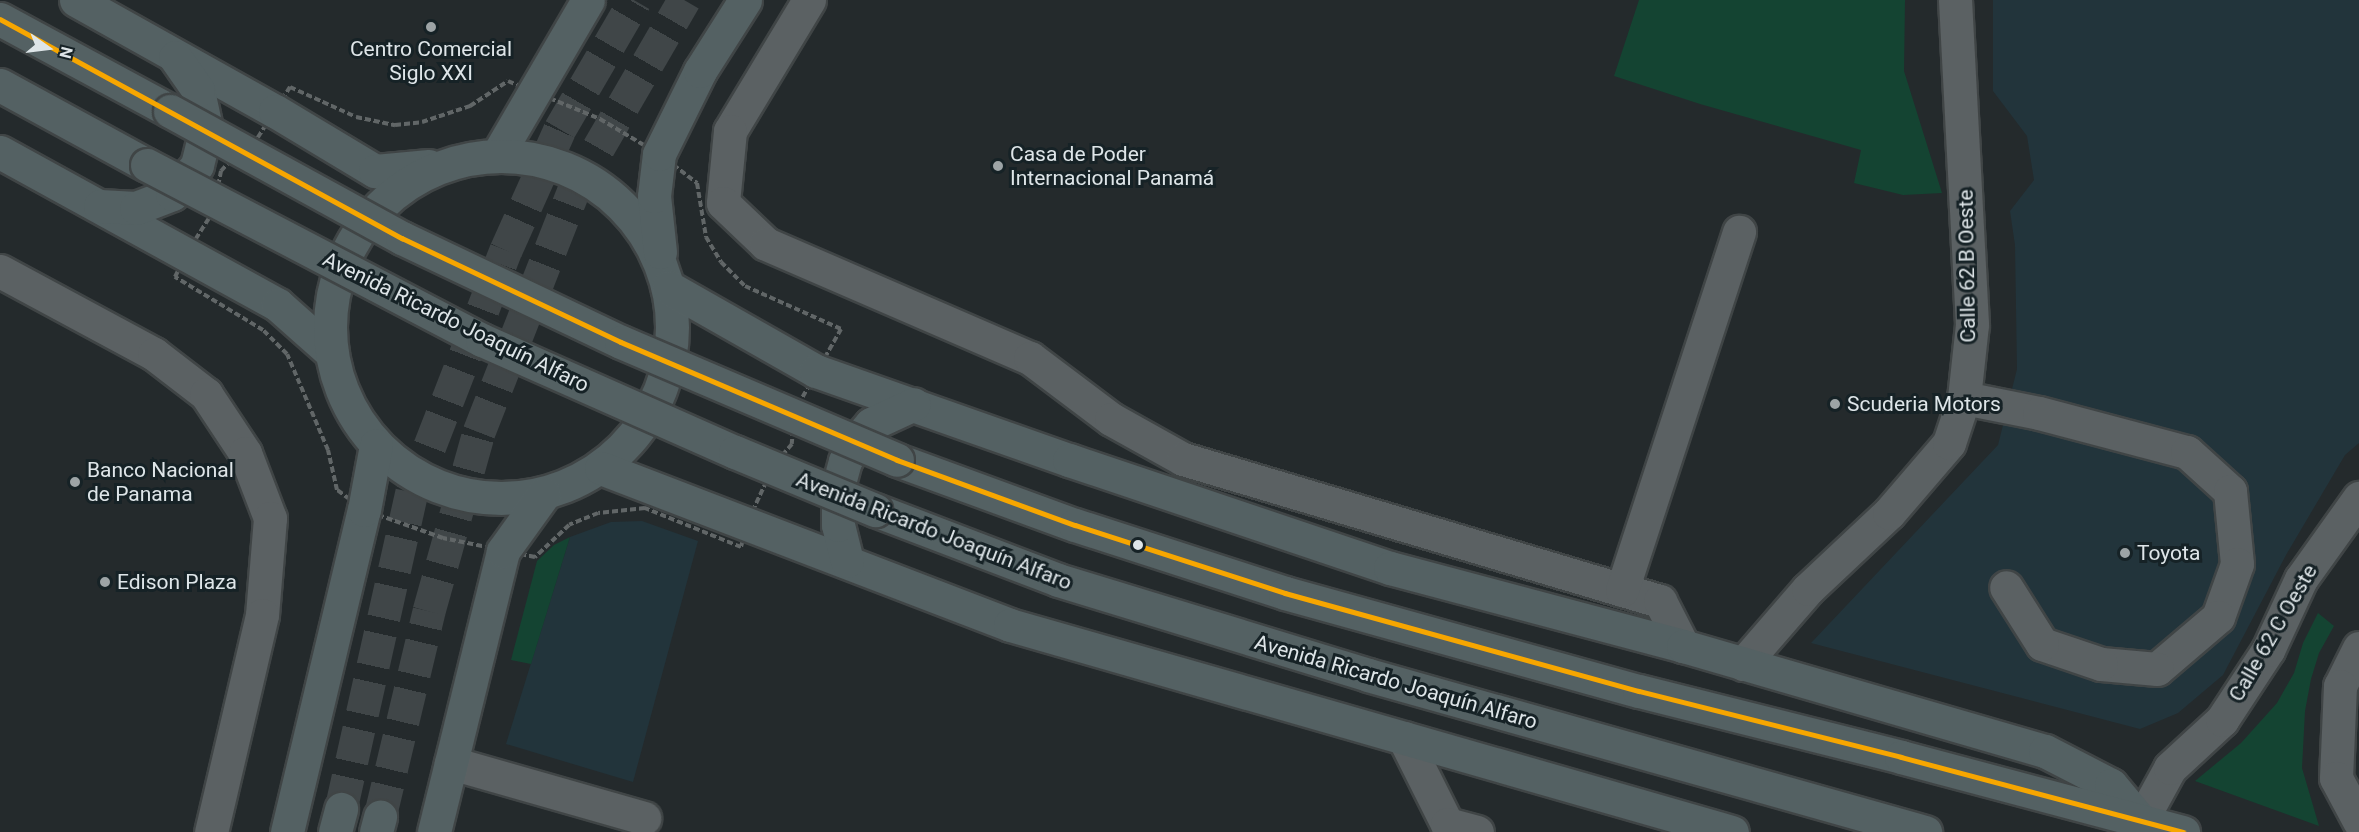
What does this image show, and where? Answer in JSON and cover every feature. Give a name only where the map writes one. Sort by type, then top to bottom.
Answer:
[{"type":"main road","points":[[76,0],[275,111],[375,171],[446,164],[498,154],[551,162],[597,183],[634,219],[664,275],[816,371],[1069,460],[1390,568],[1683,646],[2045,751],[2111,785],[2141,820]]},
{"type":"main road","points":[[498,154],[588,0]]},
{"type":"main road","points":[[446,164],[394,192],[355,237],[333,293],[332,352],[347,402],[376,445],[412,474],[453,493],[499,499],[544,494],[601,468],[642,424],[659,392],[670,357],[673,322],[664,275],[654,196],[659,153],[700,71],[745,0]]},
{"type":"main road","points":[[0,20],[402,238],[621,342],[897,460],[1075,525],[1285,593],[1640,691],[2183,832]]},
{"type":"main road","points":[[98,206],[136,208],[172,194],[197,165],[206,128],[198,90],[172,53]]},
{"type":"main road","name":"Avenida Ricardo Joaquín Alfaro","points":[[0,85],[147,165],[482,340],[735,452],[875,510],[1080,587],[1379,678],[1925,832]]},
{"type":"main road","points":[[0,152],[278,305],[332,352]]},
{"type":"main road","points":[[847,561],[838,525],[838,486],[844,461],[858,439],[872,424],[914,404]]},
{"type":"main road","points":[[287,832],[364,510],[376,445]]},
{"type":"main road","points":[[601,468],[1010,625],[1404,738],[1673,824],[1732,832]]},
{"type":"main road","points":[[435,832],[503,551],[544,494]]},
{"type":"street","points":[[809,0],[730,131],[723,203],[766,244],[1030,358],[1111,419],[1183,459],[1660,601],[1683,646]]},
{"type":"street","name":"Calle 62 B Oeste","points":[[1743,664],[1808,589],[1889,513],[1949,443],[1964,398],[1972,324],[1955,0]]},
{"type":"street","points":[[1622,590],[1739,232]]},
{"type":"street","points":[[0,271],[154,354],[206,393],[245,453],[270,518],[262,615],[211,832]]},
{"type":"street","points":[[1964,398],[2038,413],[2187,452],[2230,492],[2237,564],[2218,617],[2157,669],[2101,664],[2042,644],[2006,587]]},
{"type":"street","name":"Calle 62 C Oeste","points":[[2141,820],[2170,768],[2222,720],[2268,650],[2301,579],[2359,498]]},
{"type":"street","points":[[2359,648],[2340,687],[2336,778],[2359,821]]},
{"type":"street","points":[[1404,738],[1447,824],[1477,832]]},
{"type":"street","points":[[452,763],[644,818]]},
{"type":"path","points":[[275,111],[290,87],[356,117],[395,125],[422,122],[470,106],[508,81],[600,119],[659,153]]},
{"type":"path","points":[[186,254],[175,277],[263,330],[287,354],[328,450],[337,490],[364,510],[443,538],[535,557],[569,525],[598,513],[645,508],[741,547],[747,523]]},
{"type":"shaded area","points":[[1993,0],[2359,0],[2359,443],[2345,455],[2286,555],[2223,675],[2178,713],[2140,729],[1811,643],[1998,445],[2017,369],[2015,245],[2010,211],[2034,180],[2027,136],[1993,91]]},
{"type":"shaded area","points":[[642,521],[698,541],[633,782],[506,744],[570,537],[611,522]]},
{"type":"green space","points":[[1639,0],[1905,0],[1904,71],[1942,193],[1903,195],[1854,183],[1861,150],[1700,104],[1614,76]]},
{"type":"green space","points":[[570,537],[531,664],[511,660],[537,561],[554,545]]},
{"type":"green space","points":[[2318,613],[2334,626],[2319,653],[2311,679],[2305,711],[2302,768],[2319,826],[2195,781],[2241,743],[2277,703],[2294,673],[2303,643]]},
{"type":"tunnel","points":[[341,809],[412,492],[506,250],[560,129],[635,0]]},
{"type":"tunnel","points":[[380,817],[429,611],[479,432],[574,190],[684,0]]},
{"type":"transit line","points":[[0,19],[402,238],[621,342],[897,460],[1075,525],[1285,593],[1639,691],[1901,757],[2183,832]]},
{"type":"place","name":"Centro Comercial Siglo XXI","points":[[431,27]]},
{"type":"place","name":"Casa de Poder Internacional Panamá","points":[[998,166]]},
{"type":"place","name":"Scuderia Motors","points":[[1835,404]]},
{"type":"place","name":"Banco Nacional de Panama","points":[[75,482]]},
{"type":"place","name":"Toyota","points":[[2125,553]]},
{"type":"place","name":"Edison Plaza","points":[[105,582]]}]
